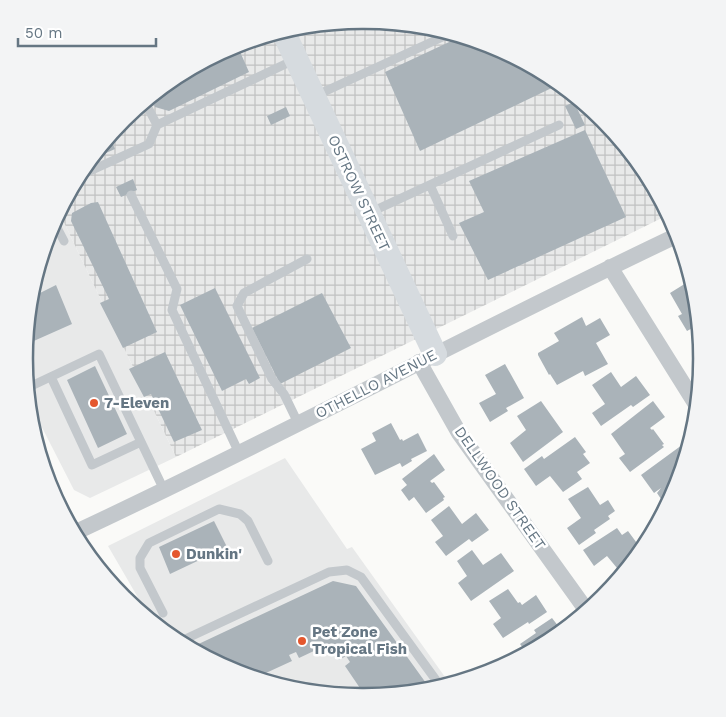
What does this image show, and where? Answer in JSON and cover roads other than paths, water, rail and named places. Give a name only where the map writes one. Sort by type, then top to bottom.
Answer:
[{"type":"street","name":"OSTROW STREET","points":[[286,38],[368,213],[427,358]]},
{"type":"street","name":"OTHELLO AVENUE","points":[[81,530],[670,239]]},
{"type":"street","points":[[610,267],[691,396]]},
{"type":"street","name":"DELLWOOD STREET","points":[[427,358],[459,433],[583,604]]},
{"type":"lane","points":[[314,96],[440,38]]},
{"type":"lane","points":[[93,170],[149,144],[157,125],[296,59]]},
{"type":"lane","points":[[149,109],[157,125]]},
{"type":"lane","points":[[368,213],[559,125]]},
{"type":"lane","points":[[430,185],[453,236]]},
{"type":"lane","points":[[131,195],[177,289],[172,310],[239,453]]},
{"type":"lane","points":[[58,231],[64,242]]},
{"type":"lane","points":[[298,423],[284,394],[272,379],[237,306],[244,293],[307,259]]},
{"type":"lane","points":[[34,385],[99,354],[164,490]]},
{"type":"lane","points":[[51,377],[92,464],[140,442]]},
{"type":"lane","points":[[163,613],[140,568],[140,558],[149,543],[218,509],[240,514],[248,521],[268,561]]},
{"type":"lane","points":[[188,638],[328,572],[347,570],[361,577],[436,680]]},
{"type":"place","name":"7-Eleven","points":[[94,403]]},
{"type":"place","name":"Dunkin'","points":[[176,554]]},
{"type":"place","name":"Pet Zone Tropical Fish","points":[[302,641]]}]
